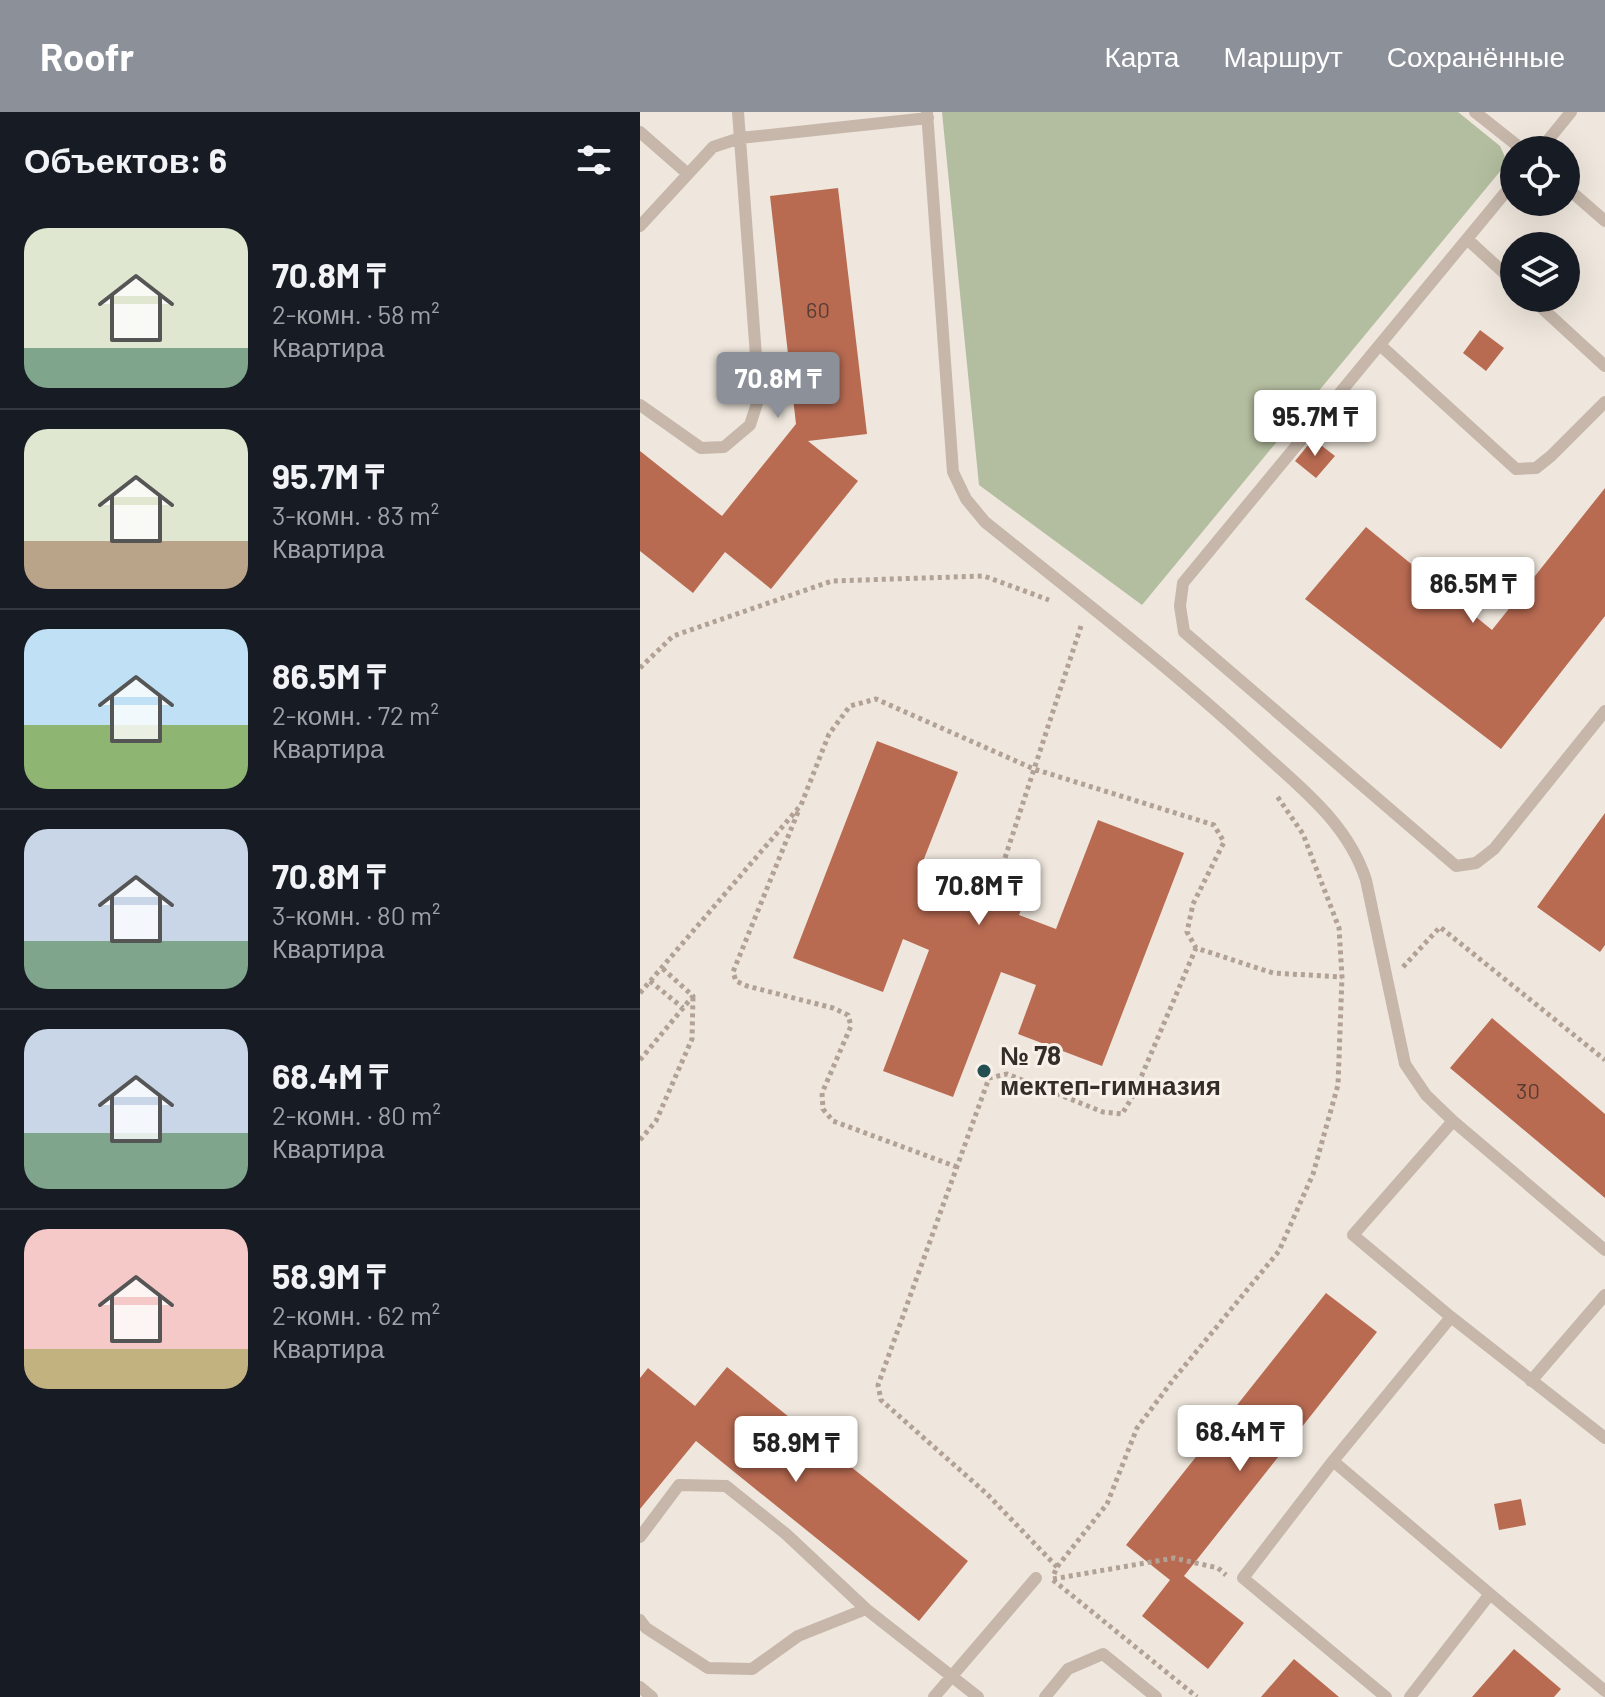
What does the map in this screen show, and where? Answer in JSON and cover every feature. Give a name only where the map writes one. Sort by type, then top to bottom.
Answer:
[{"type":"lane","points":[[640,405],[701,448],[724,447],[750,425],[759,397],[738,112]]},
{"type":"lane","points":[[1475,112],[1505,136]]},
{"type":"lane","points":[[1551,136],[1571,112]]},
{"type":"lane","points":[[640,226],[713,147],[740,138],[928,115],[953,472],[966,499],[985,522],[1192,688],[1331,816],[1358,855],[1366,880],[1405,1064],[1426,1095],[1453,1121],[1605,1250]]},
{"type":"lane","points":[[640,132],[688,174]]},
{"type":"lane","points":[[1500,199],[1183,583],[1180,606],[1184,632],[1456,866],[1476,863],[1494,849],[1605,711]]},
{"type":"lane","points":[[1580,199],[1605,221]]},
{"type":"lane","points":[[1467,239],[1500,269]]},
{"type":"lane","points":[[1546,312],[1605,366]]},
{"type":"lane","points":[[1380,345],[1516,469],[1536,468],[1605,402]]},
{"type":"lane","points":[[1453,1121],[1353,1235],[1605,1438]]},
{"type":"lane","points":[[1531,1381],[1605,1295]]},
{"type":"lane","points":[[1386,1697],[1243,1578],[1333,1461],[1451,1317]]},
{"type":"lane","points":[[1333,1461],[1605,1691]]},
{"type":"lane","points":[[640,1537],[679,1485],[726,1486],[786,1534],[866,1609],[978,1697]]},
{"type":"lane","points":[[934,1697],[1036,1578]]},
{"type":"lane","points":[[1410,1697],[1490,1594]]},
{"type":"lane","points":[[640,1620],[646,1628],[708,1668],[752,1669],[798,1636],[866,1609]]},
{"type":"lane","points":[[1045,1697],[1068,1669],[1103,1654],[1156,1697]]},
{"type":"lane","points":[[640,1687],[652,1697]]},
{"type":"path","points":[[640,668],[673,636],[832,581],[984,576],[1063,605]]},
{"type":"path","points":[[1000,873],[1086,614]]},
{"type":"path","points":[[957,1167],[833,1121],[823,1109],[822,1093],[851,1026],[848,1015],[833,1008],[747,986],[736,981],[733,972],[829,734],[850,706],[876,699],[1034,769],[1214,825],[1224,842],[1193,904],[1187,932],[1196,948],[1273,973],[1342,977]]},
{"type":"path","points":[[1052,1579],[1057,1567],[1107,1504],[1137,1428],[1279,1251],[1313,1174],[1338,1085],[1342,977],[1339,928],[1303,834],[1271,787]]},
{"type":"path","points":[[640,993],[801,805]]},
{"type":"path","points":[[1386,980],[1404,966],[1440,927],[1605,1060]]},
{"type":"path","points":[[1057,1567],[987,1494],[881,1400],[878,1385],[989,1078],[1007,1074],[1103,1112],[1122,1114],[1133,1096],[1196,948]]},
{"type":"path","points":[[640,1140],[656,1121],[692,1039],[693,996],[662,968]]},
{"type":"path","points":[[650,981],[683,1008]]},
{"type":"path","points":[[640,1060],[693,996]]},
{"type":"path","points":[[1052,1579],[1174,1558],[1218,1568],[1230,1578]]},
{"type":"path","points":[[1052,1579],[1197,1697]]},
{"type":"green space","points":[[942,112],[1458,112],[1500,146],[1500,171],[1142,605],[979,485]]},
{"type":"building","points":[[838,188],[867,434],[808,441],[858,481],[771,589],[725,552],[693,593],[640,551],[640,451],[722,516],[796,424],[770,196]]},
{"type":"building","points":[[1480,330],[1504,348],[1486,371],[1463,353]]},
{"type":"building","points":[[1313,439],[1335,456],[1316,478],[1295,461]]},
{"type":"building","points":[[1605,488],[1605,616],[1501,749],[1305,599],[1366,527],[1492,630]]},
{"type":"building","points":[[877,741],[958,772],[920,869],[963,885],[972,862],[1031,885],[1019,915],[1056,929],[1098,820],[1184,853],[1102,1066],[1018,1034],[1036,985],[1001,972],[953,1097],[883,1071],[929,950],[903,939],[883,992],[793,958]]},
{"type":"building","points":[[1605,813],[1605,945],[1600,952],[1537,907]]},
{"type":"building","points":[[1492,1018],[1605,1114],[1605,1198],[1450,1068]]},
{"type":"building","points":[[1326,1293],[1377,1332],[1184,1576],[1244,1623],[1208,1669],[1142,1616],[1170,1580],[1126,1545]]},
{"type":"building","points":[[727,1367],[968,1561],[919,1621],[696,1441],[640,1509],[640,1378],[648,1368],[695,1406]]},
{"type":"building","points":[[1521,1499],[1526,1525],[1499,1530],[1494,1504]]},
{"type":"building","points":[[1514,1649],[1561,1689],[1554,1697],[1472,1697]]},
{"type":"building","points":[[1294,1659],[1339,1697],[1261,1697]]},
{"type":"place","name":"№ 78 мектеп-гимназия","points":[[984,1071]]}]
